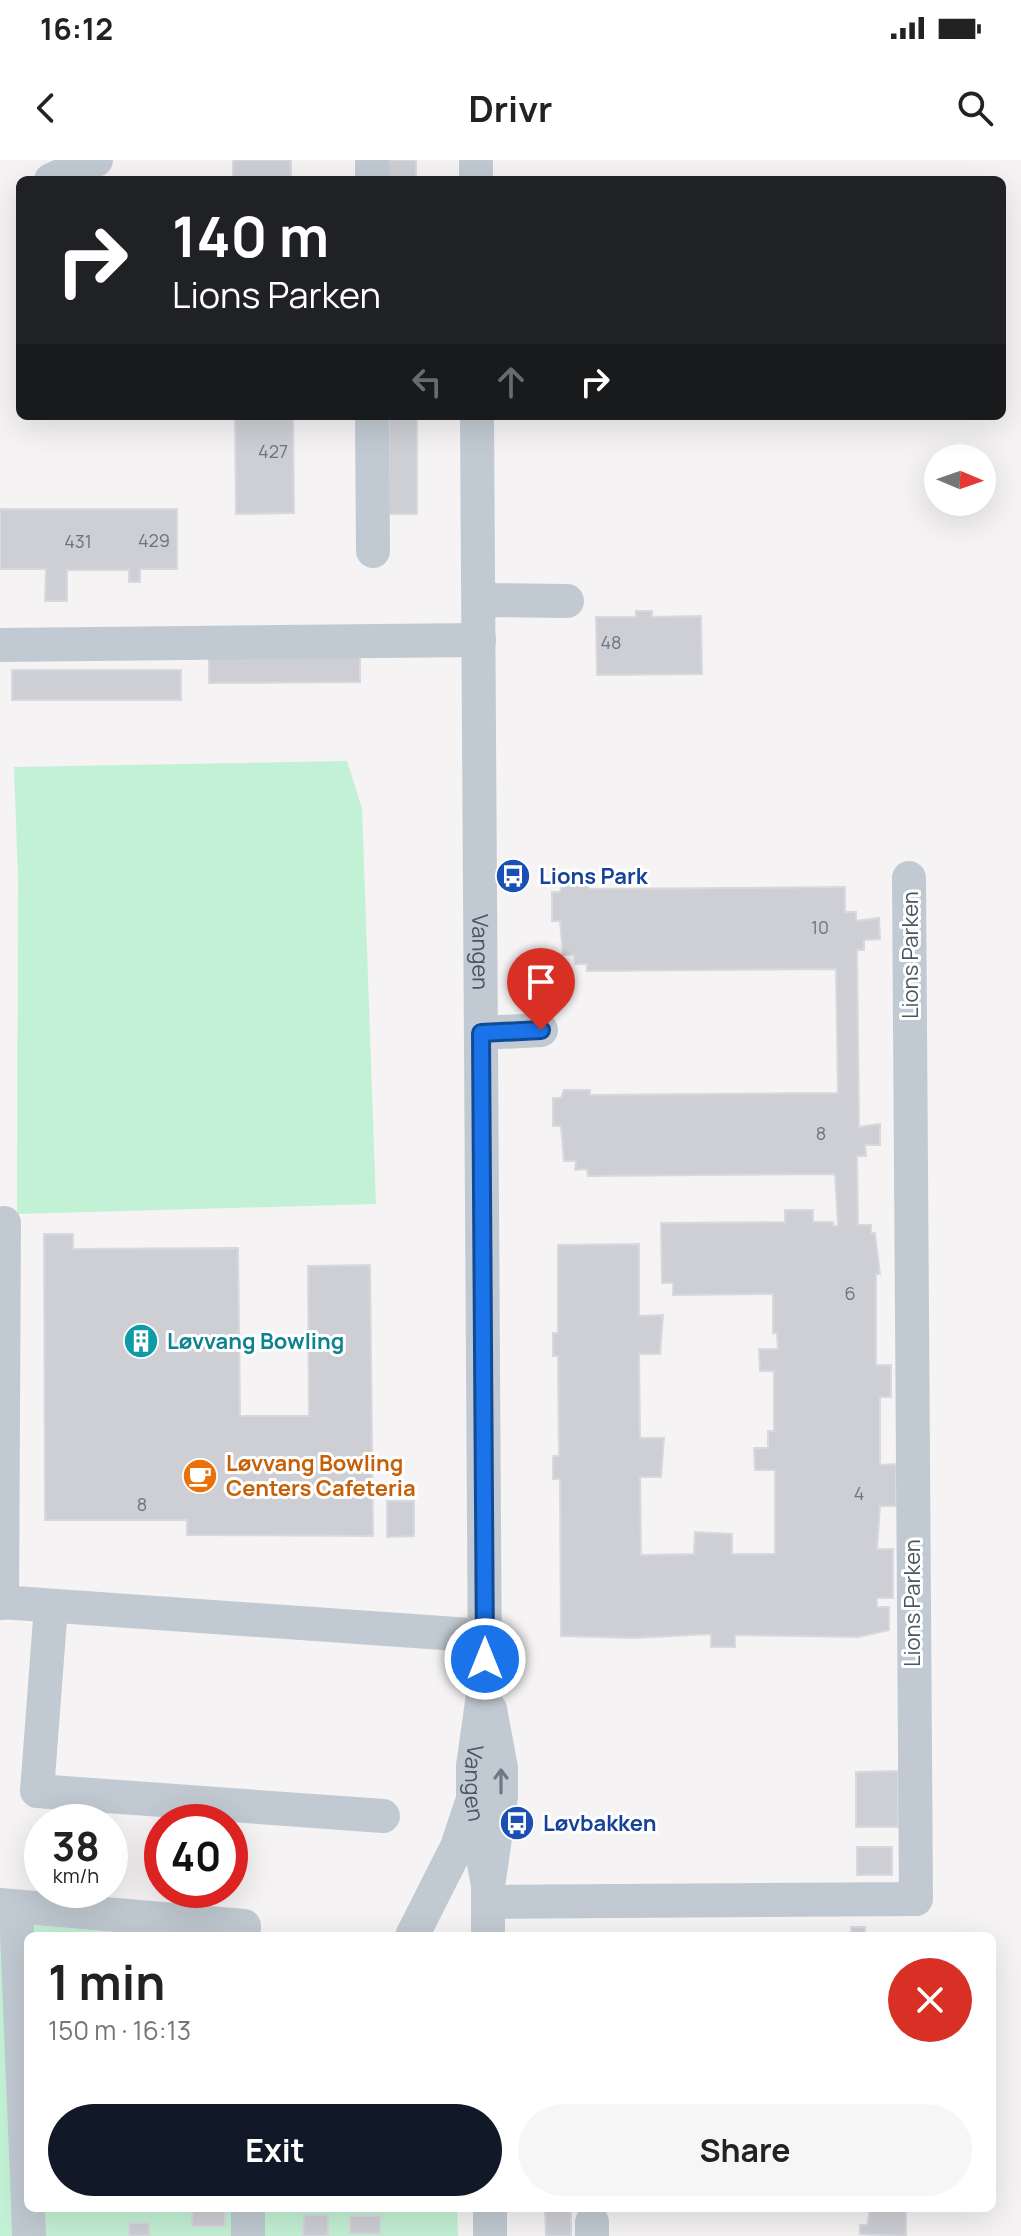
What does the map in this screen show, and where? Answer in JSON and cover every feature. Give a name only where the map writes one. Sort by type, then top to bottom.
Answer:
[{"type":"street","points":[[60,176],[96,160]]},
{"type":"street","points":[[372,420],[373,551]]},
{"type":"street","name":"Vangen","points":[[477,420],[485,1681],[473,1766],[473,1801],[488,1894]]},
{"type":"street","points":[[479,600],[567,601]]},
{"type":"street","points":[[0,645],[479,640]]},
{"type":"street","name":"Lions Parken","points":[[488,1894],[916,1899],[909,878]]},
{"type":"street","points":[[481,1033],[541,1030]]},
{"type":"street","points":[[4,1223],[1,1602],[485,1636]]},
{"type":"street","points":[[51,1606],[37,1791],[383,1816]]},
{"type":"street","name":"Vangen","points":[[485,1681],[501,1768],[501,1797],[488,1894],[488,1932]]},
{"type":"street","points":[[414,1932],[457,1847],[473,1801]]},
{"type":"street","points":[[24,2146],[8,1906],[244,1926],[244,1932]]},
{"type":"street","points":[[28,2212],[29,2236]]},
{"type":"street","points":[[248,2212],[248,2236]]},
{"type":"street","points":[[490,2212],[490,2236]]},
{"type":"green space","points":[[347,761],[362,808],[376,1204],[17,1214],[18,878],[14,767]]},
{"type":"green space","points":[[0,1922],[114,1932],[24,1932],[24,2212],[457,2212],[458,2236],[0,2236]]},
{"type":"building","points":[[233,160],[291,160],[291,176],[233,176]]},
{"type":"building","points":[[386,160],[416,160],[416,176],[386,176]]},
{"type":"building","points":[[235,420],[293,420],[294,513],[236,514]]},
{"type":"building","points":[[389,420],[417,420],[417,514],[389,514]]},
{"type":"building","points":[[0,509],[177,509],[177,569],[140,569],[140,582],[129,582],[129,570],[67,570],[67,601],[45,601],[46,569],[0,569]]},
{"type":"building","points":[[636,611],[652,611],[652,617],[701,616],[702,674],[597,675],[596,617],[636,617]]},
{"type":"building","points":[[360,653],[360,682],[209,683],[209,654]]},
{"type":"building","points":[[12,670],[181,670],[181,700],[12,700]]},
{"type":"building","points":[[562,884],[589,884],[589,889],[845,887],[845,912],[856,912],[856,921],[879,918],[880,939],[864,940],[864,950],[857,950],[859,1127],[880,1124],[880,1145],[865,1145],[866,1156],[857,1156],[858,1225],[871,1225],[871,1233],[875,1233],[880,1274],[876,1274],[876,1365],[891,1365],[891,1397],[880,1397],[880,1465],[896,1464],[896,1506],[880,1506],[877,1549],[893,1549],[893,1598],[877,1598],[877,1607],[889,1607],[889,1630],[858,1637],[735,1635],[735,1647],[711,1647],[711,1634],[633,1638],[561,1636],[560,1479],[553,1479],[553,1456],[559,1456],[558,1356],[553,1356],[553,1333],[558,1333],[558,1245],[639,1244],[639,1316],[663,1315],[660,1354],[639,1354],[640,1438],[664,1438],[661,1477],[640,1477],[641,1555],[694,1554],[695,1532],[732,1534],[732,1554],[775,1554],[775,1470],[755,1470],[754,1448],[768,1448],[768,1431],[774,1431],[774,1371],[760,1371],[759,1349],[778,1349],[777,1333],[773,1333],[773,1294],[673,1295],[673,1283],[662,1283],[661,1223],[785,1222],[785,1210],[813,1210],[813,1222],[833,1222],[833,1226],[838,1226],[835,1174],[588,1176],[587,1169],[575,1170],[576,1161],[564,1161],[561,1126],[553,1126],[553,1098],[561,1098],[564,1090],[590,1090],[590,1095],[838,1093],[836,969],[587,971],[587,964],[575,964],[574,955],[563,955],[560,921],[552,921],[552,892],[560,892]]},
{"type":"building","name":"Løvvang Bowling","points":[[44,1234],[73,1234],[73,1249],[238,1248],[240,1416],[309,1416],[308,1266],[370,1265],[373,1536],[187,1535],[187,1520],[45,1520]]},
{"type":"building","points":[[387,1501],[414,1501],[414,1536],[387,1537]]},
{"type":"building","points":[[898,1771],[898,1827],[856,1827],[856,1772]]},
{"type":"building","points":[[857,1847],[892,1847],[892,1875],[857,1875]]},
{"type":"building","points":[[851,1927],[865,1927],[865,1932],[851,1932]]},
{"type":"building","points":[[192,2212],[225,2212],[225,2226],[192,2226]]},
{"type":"building","points":[[545,2212],[571,2212],[571,2236],[546,2236]]},
{"type":"building","points":[[869,2212],[906,2212],[906,2236],[860,2234],[860,2225],[867,2225]]},
{"type":"building","points":[[304,2215],[328,2215],[328,2236],[303,2236]]},
{"type":"building","points":[[350,2216],[380,2216],[380,2234],[350,2233]]},
{"type":"building","points":[[129,2223],[149,2223],[149,2236],[129,2236]]},
{"type":"place","name":"Lions Park","points":[[513,876]]},
{"type":"place","name":"Løvvang Bowling","points":[[141,1341]]},
{"type":"place","name":"Løvvang Bowling Centers Cafeteria","points":[[200,1476]]},
{"type":"place","name":"Løvbakken","points":[[517,1823]]},
{"type":"route","points":[[485,1659],[481,1033],[541,1030]]}]
